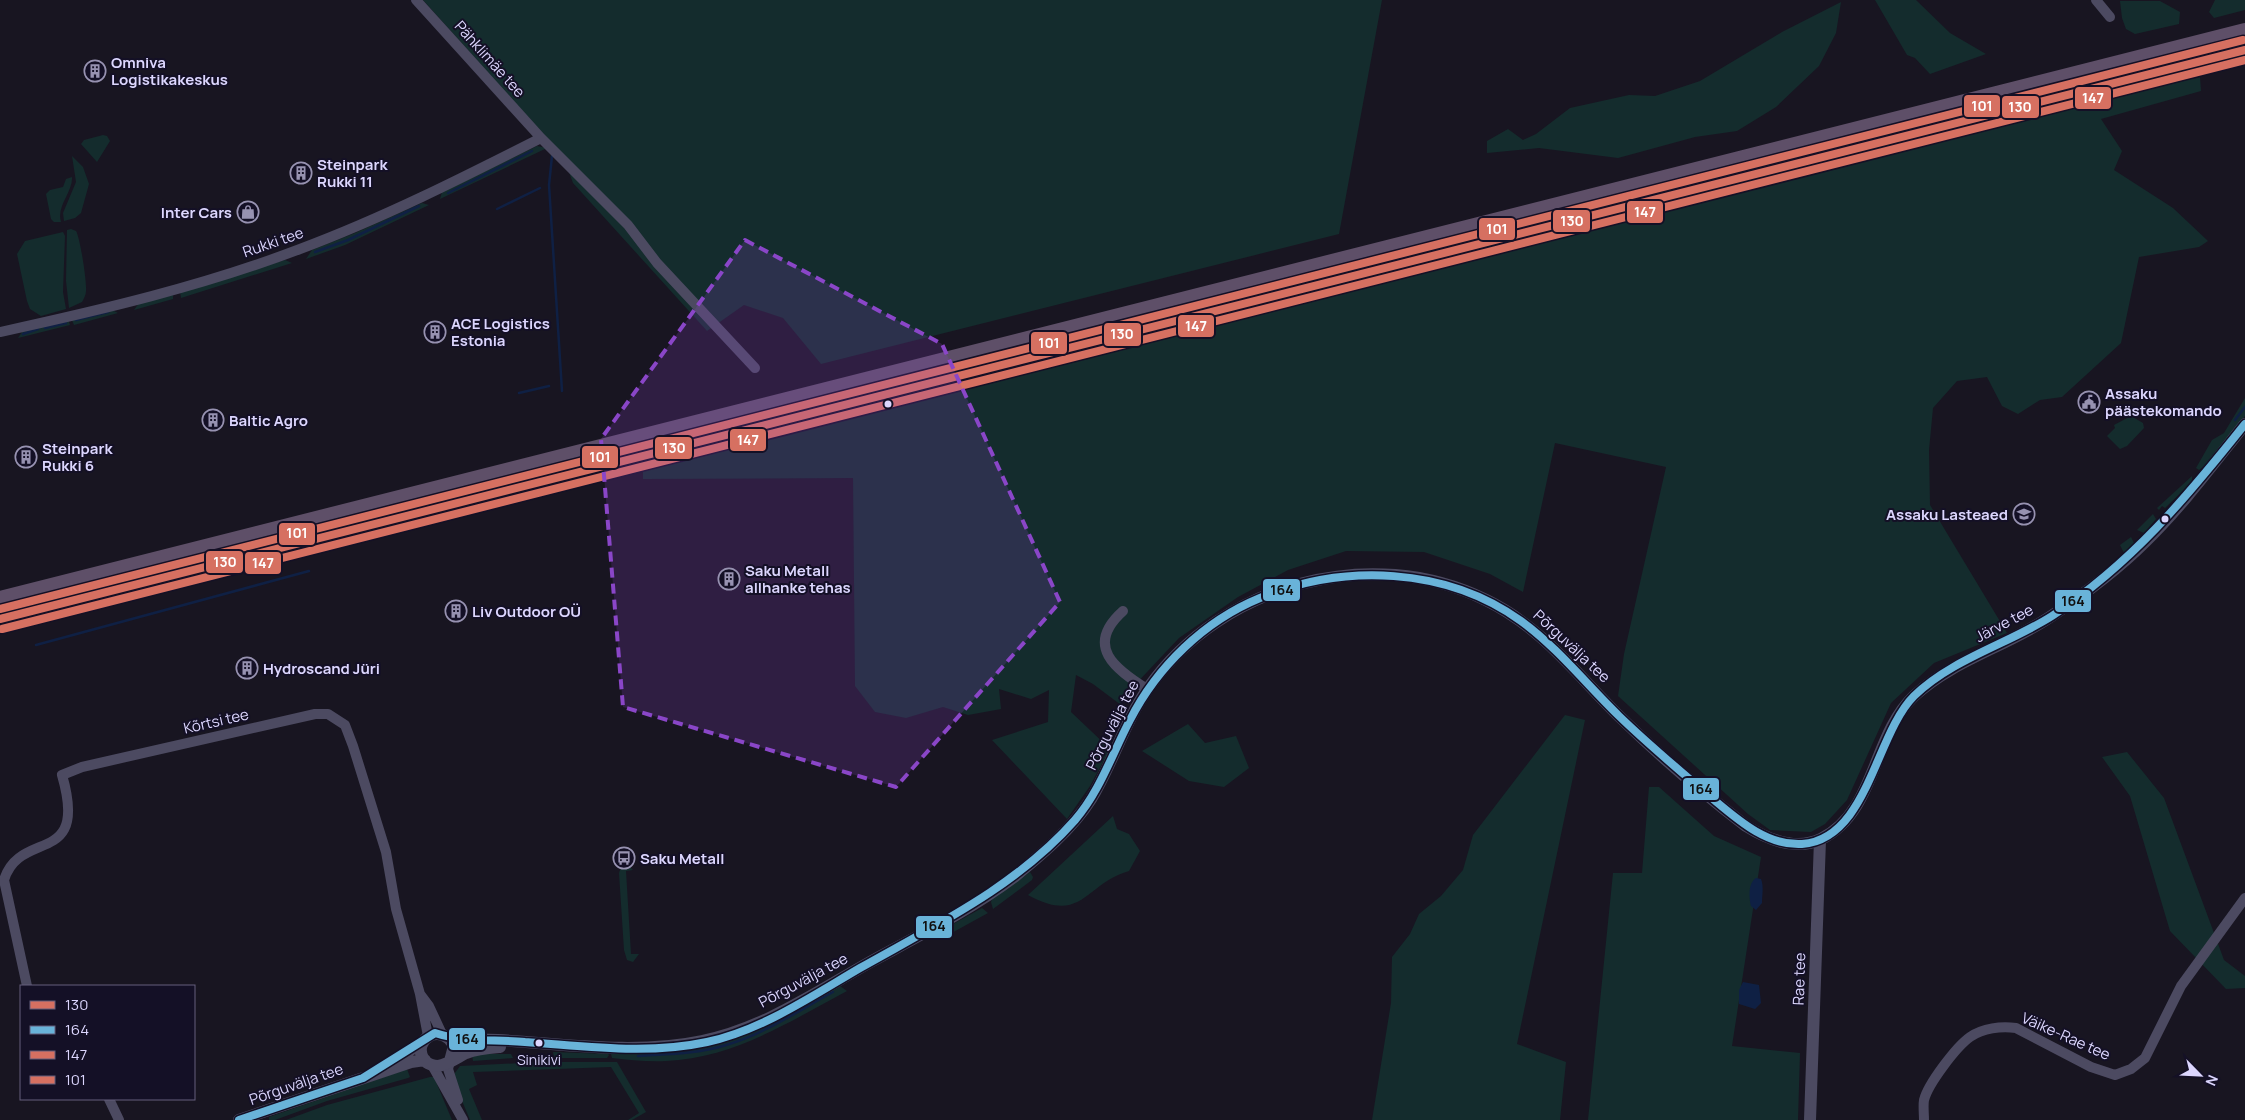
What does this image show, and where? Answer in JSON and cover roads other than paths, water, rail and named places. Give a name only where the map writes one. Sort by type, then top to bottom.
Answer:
[{"type":"highway","points":[[0,599],[1448,231],[2245,31]]},
{"type":"highway","points":[[0,619],[2245,50]]},
{"type":"street","name":"Pähklimäe tee","points":[[416,0],[541,138],[628,225],[656,262],[756,368]]},
{"type":"street","points":[[2096,0],[2110,17]]},
{"type":"street","name":"Rukki tee","points":[[0,332],[176,289],[298,250],[386,215],[541,138]]},
{"type":"street","name":"Järve tee","points":[[1820,840],[1839,828],[1857,804],[1889,733],[1912,698],[1948,671],[2014,638],[2050,617],[2113,570],[2144,543],[2245,424]]},
{"type":"street","name":"Põrguvälja tee","points":[[446,1037],[538,1044],[666,1046],[732,1035],[793,1005],[965,910],[1012,878],[1074,821],[1088,803],[1147,689],[1182,649],[1215,621],[1246,603],[1287,587],[1316,579],[1360,575],[1416,578],[1445,584],[1484,598],[1530,627],[1566,658],[1620,717],[1746,826],[1762,836],[1781,842],[1794,844],[1820,840]]},
{"type":"street","points":[[1124,611],[1112,621],[1108,630],[1106,641],[1108,656],[1114,667],[1147,689]]},
{"type":"street","name":"Kõrtsi tee","points":[[27,985],[4,880],[8,867],[14,860],[22,854],[52,843],[62,832],[68,817],[70,801],[62,775],[82,767],[315,714],[328,714],[345,725],[386,852],[396,909],[420,994],[425,1040]]},
{"type":"street","name":"Rae tee","points":[[1810,1120],[1820,840]]},
{"type":"street","name":"Väike-Rae tee","points":[[1924,1120],[1924,1100],[1947,1062],[1970,1037],[1990,1029],[2002,1027],[2016,1028],[2091,1067],[2115,1074],[2131,1069],[2145,1058],[2181,986],[2245,898]]},
{"type":"street","name":"Kõrtsi tee","points":[[420,994],[446,1037]]},
{"type":"street","points":[[435,1033],[446,1037],[454,1046],[449,1074],[464,1120],[422,1052],[425,1040],[435,1033]]},
{"type":"street","name":"Põrguvälja tee","points":[[363,1078],[425,1040]]},
{"type":"street","name":"Põrguvälja tee","points":[[450,1060],[469,1052],[491,1048],[538,1044]]},
{"type":"street","points":[[428,1063],[438,1066],[450,1060]]},
{"type":"street","name":"Põrguvälja tee","points":[[239,1120],[411,1062],[428,1063]]},
{"type":"street","points":[[109,1100],[119,1120]]},
{"type":"water","points":[[1756,878],[1761,879],[1763,888],[1762,903],[1756,910],[1751,906],[1750,887]]},
{"type":"water","points":[[1743,982],[1759,985],[1761,1003],[1755,1009],[1739,1004],[1739,990]]},
{"type":"waterway","points":[[448,193],[532,151]]},
{"type":"waterway","points":[[552,156],[549,185],[562,391]]},
{"type":"waterway","points":[[497,209],[540,188]]},
{"type":"waterway","points":[[315,252],[348,240],[419,206]]},
{"type":"waterway","points":[[76,320],[108,312]]},
{"type":"waterway","points":[[45,328],[66,323]]},
{"type":"waterway","points":[[23,334],[38,329]]},
{"type":"waterway","points":[[519,393],[549,386]]},
{"type":"waterway","points":[[2235,420],[2245,407]]},
{"type":"waterway","points":[[36,645],[309,571]]},
{"type":"waterway","points":[[638,1056],[694,1052],[726,1045],[754,1035],[833,992]]},
{"type":"place","name":"Omniva Logistikakeskus","points":[[95,71]]},
{"type":"place","name":"Steinpark Rukki 11","points":[[301,173]]},
{"type":"place","name":"Inter Cars","points":[[248,212]]},
{"type":"place","name":"ACE Logistics Estonia","points":[[435,332]]},
{"type":"place","name":"Assaku päästekomando","points":[[2089,402]]},
{"type":"place","name":"Baltic Agro","points":[[213,420]]},
{"type":"place","name":"Steinpark Rukki 6","points":[[26,457]]},
{"type":"place","name":"Assaku Lasteaed","points":[[2024,514]]},
{"type":"place","name":"Saku Metall allhanke tehas","points":[[729,579]]},
{"type":"place","name":"Liv Outdoor OÜ","points":[[456,611]]},
{"type":"place","name":"Hydroscand Jüri","points":[[247,668]]},
{"type":"place","name":"Saku Metall","points":[[624,858]]},
{"type":"place","name":"Sinikivi","points":[[539,1043]]}]
